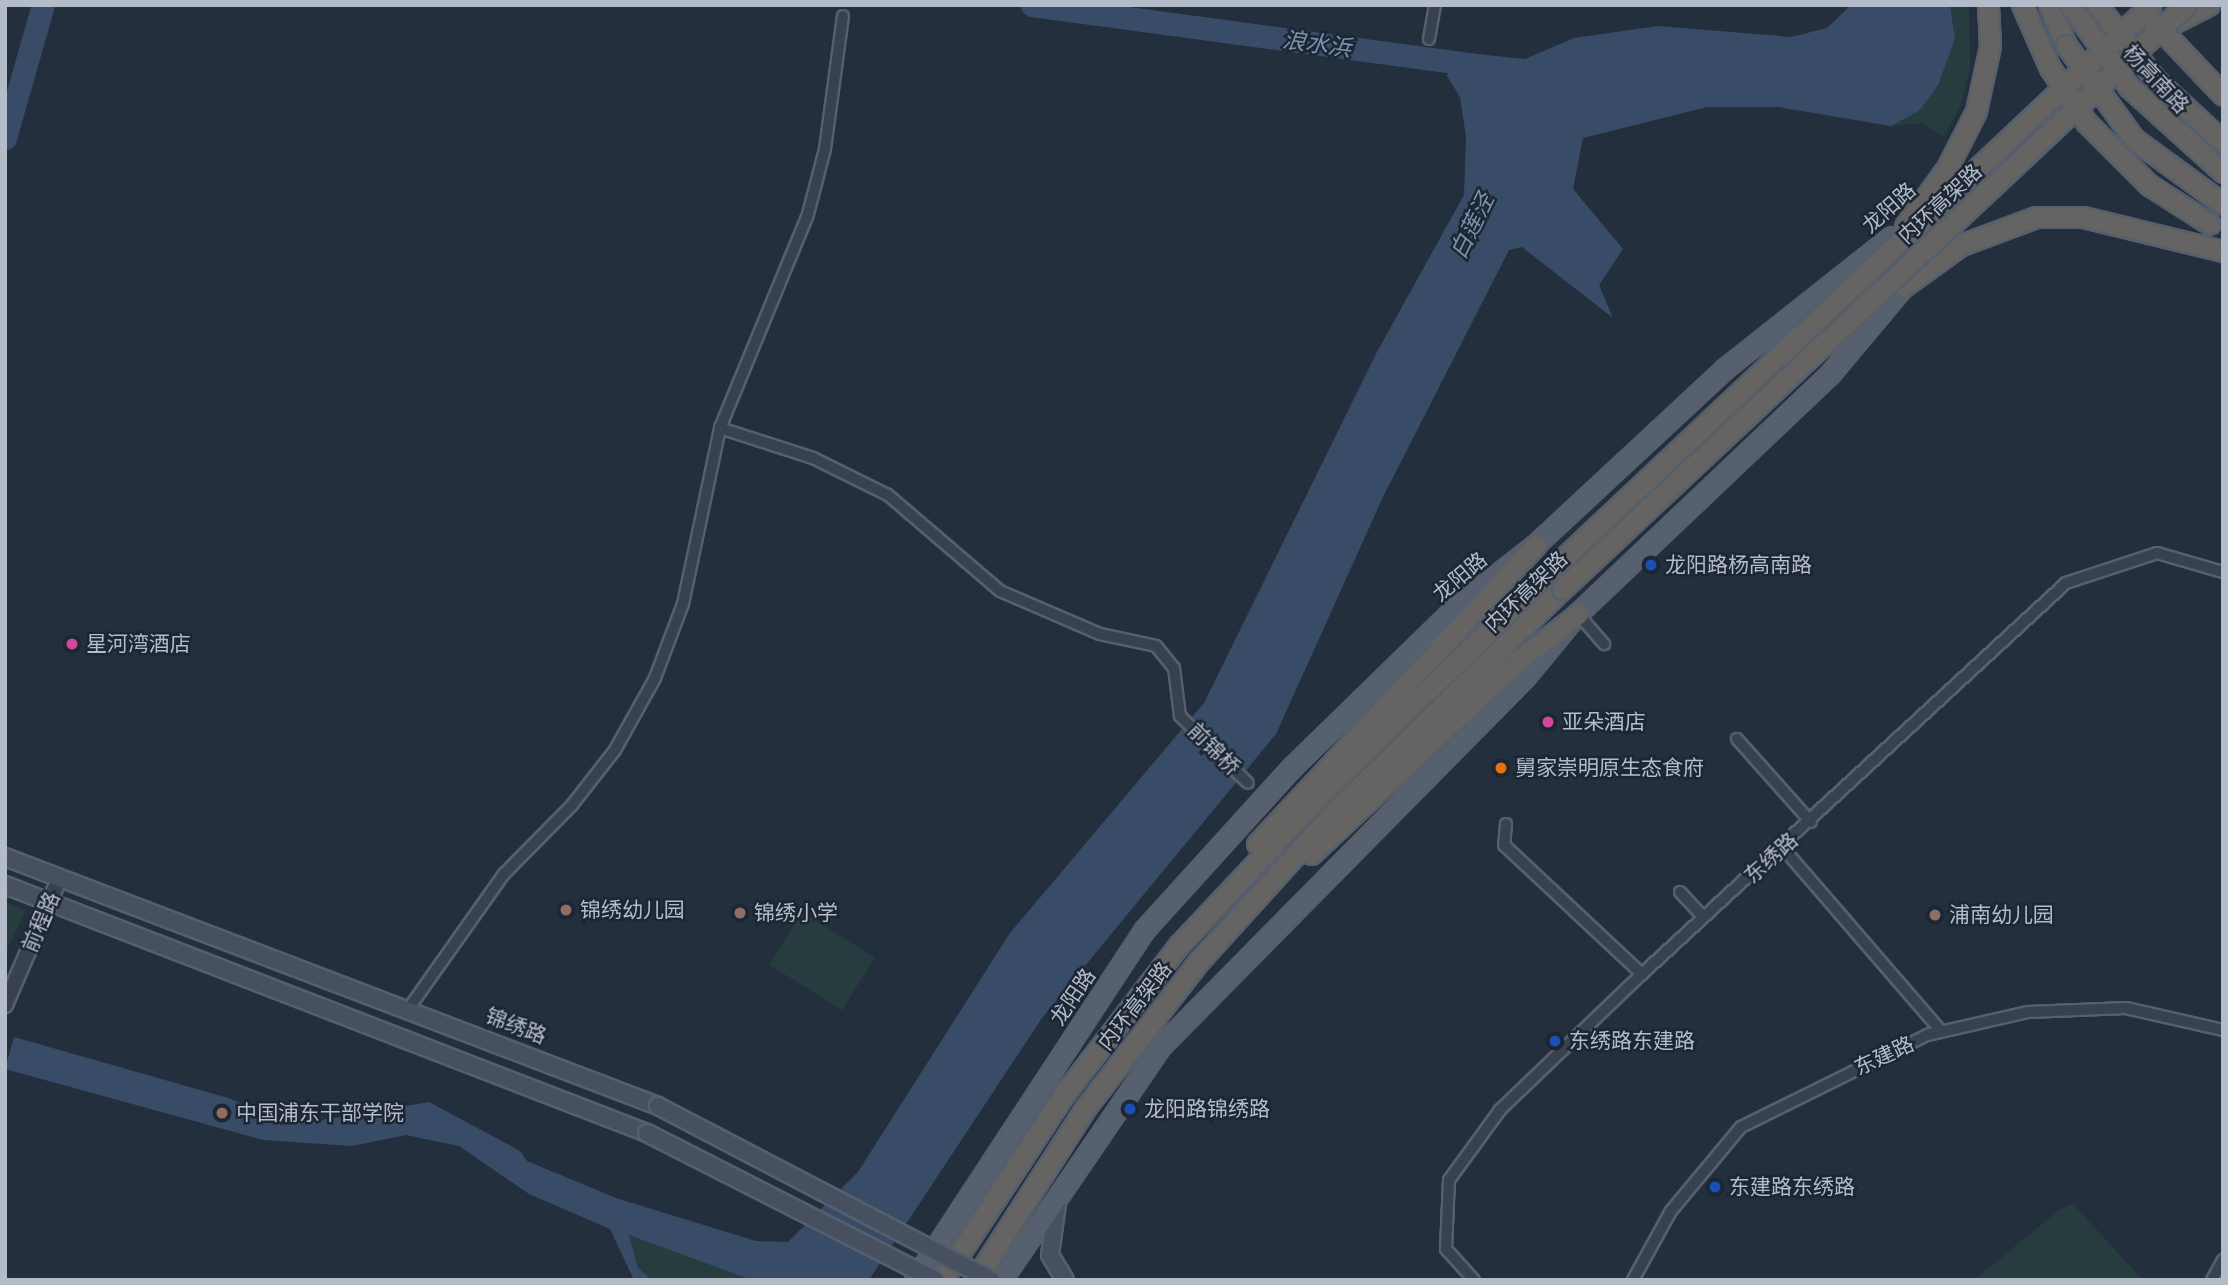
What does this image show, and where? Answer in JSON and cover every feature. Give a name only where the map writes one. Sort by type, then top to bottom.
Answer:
[{"type":"highway","points":[[1905,226],[1947,168],[1976,111],[1990,46],[1988,5]]},
{"type":"highway","points":[[2022,5],[2050,68],[2086,122],[2149,185],[2217,228]]},
{"type":"highway","points":[[2049,5],[2082,75],[2118,121],[2169,170],[2223,204]]},
{"type":"highway","name":"杨高南路","points":[[2070,5],[2129,87],[2223,172]]},
{"type":"highway","name":"杨高南路","points":[[2097,5],[2155,79],[2223,142]]},
{"type":"highway","points":[[2141,5],[2223,95]]},
{"type":"highway","name":"内环高架路","points":[[942,1280],[1065,1093],[1179,946],[1329,786],[1548,573],[2151,5]]},
{"type":"highway","name":"内环高架路","points":[[975,1280],[1086,1108],[1199,961],[1335,811],[1562,589],[2186,5]]},
{"type":"highway","points":[[2175,22],[2209,5]]},
{"type":"highway","points":[[1904,286],[1961,244],[2036,217],[2083,216],[2223,251]]},
{"type":"highway","points":[[1179,946],[1299,794],[1536,545]]},
{"type":"highway","points":[[1199,961],[1504,673],[1578,614]]},
{"type":"main road","name":"龙阳路","points":[[915,1280],[1155,916],[1375,685],[1460,604],[1536,545],[1743,354],[1905,226],[2141,5]]},
{"type":"main road","points":[[1002,1280],[1063,1183],[1175,1032],[1525,677],[1578,614],[1806,399],[1904,286],[1975,210],[2193,5]]},
{"type":"main road","name":"锦绣路","points":[[5,857],[409,1008],[658,1106],[991,1280]]},
{"type":"main road","points":[[5,885],[647,1133],[935,1280]]},
{"type":"main road","points":[[1063,1183],[1048,1242],[1065,1280]]},
{"type":"street","points":[[1429,39],[1435,5]]},
{"type":"street","points":[[409,1008],[504,874],[572,805],[615,750],[655,678],[683,604],[720,428],[808,214],[825,149],[843,16]]},
{"type":"street","name":"前锦桥","points":[[720,428],[813,457],[888,495],[1000,591],[1100,634],[1156,646],[1174,668],[1180,716],[1248,783]]},
{"type":"street","name":"东绣路","points":[[1474,1280],[1446,1250],[1449,1180],[1500,1110],[1703,916],[1783,848],[2066,583],[2157,553],[2223,572]]},
{"type":"street","points":[[1578,614],[1604,644]]},
{"type":"street","points":[[1737,739],[1811,822]]},
{"type":"street","points":[[1506,824],[1504,845],[1642,974]]},
{"type":"street","points":[[1783,848],[1941,1031]]},
{"type":"street","name":"前程路","points":[[5,1005],[60,877]]},
{"type":"street","points":[[1679,892],[1703,916]]},
{"type":"street","name":"东建路","points":[[1633,1280],[1671,1211],[1741,1127],[1941,1031],[2028,1012],[2126,1008],[2223,1030]]},
{"type":"street","points":[[2211,1280],[2223,1260]]},
{"type":"green space","points":[[1950,5],[1969,5],[1970,70],[1961,105],[1944,137],[1921,123],[1891,126],[1919,111],[1955,39]]},
{"type":"green space","points":[[5,902],[26,910],[5,954]]},
{"type":"green space","points":[[802,912],[875,958],[842,1010],[769,965]]},
{"type":"green space","points":[[2072,1203],[2143,1280],[1974,1280],[2059,1210]]},
{"type":"green space","points":[[629,1235],[701,1257],[752,1280],[652,1280],[638,1268]]},
{"type":"water","name":"白莲泾","points":[[1851,5],[1950,5],[1955,39],[1938,85],[1919,111],[1891,126],[1778,107],[1707,107],[1583,138],[1573,189],[1623,249],[1599,285],[1613,318],[1522,247],[1509,250],[1383,497],[1276,734],[1042,1018],[869,1280],[752,1280],[629,1235],[638,1268],[652,1280],[634,1280],[610,1229],[529,1194],[459,1146],[406,1135],[352,1146],[263,1140],[5,1069],[14,1037],[228,1098],[282,1120],[310,1122],[429,1102],[520,1151],[527,1161],[616,1198],[756,1241],[788,1242],[858,1172],[1010,933],[1204,703],[1377,352],[1464,195],[1466,137],[1460,97],[1447,76],[1456,52],[1525,59],[1574,38],[1658,26],[1791,37],[1827,28]]},
{"type":"waterway","name":"浪水浜","points":[[5,138],[43,5]]},
{"type":"waterway","name":"浪水浜","points":[[1032,5],[1483,66]]},
{"type":"place","name":"龙阳路杨高南路","points":[[1651,565]]},
{"type":"place","name":"星河湾酒店","points":[[72,644]]},
{"type":"place","name":"亚朵酒店","points":[[1548,722]]},
{"type":"place","name":"舅家崇明原生态食府","points":[[1501,768]]},
{"type":"place","name":"锦绣幼儿园","points":[[566,910]]},
{"type":"place","name":"锦绣小学","points":[[740,913]]},
{"type":"place","name":"浦南幼儿园","points":[[1935,915]]},
{"type":"place","name":"东绣路东建路","points":[[1555,1041]]},
{"type":"place","name":"龙阳路锦绣路","points":[[1130,1109]]},
{"type":"place","name":"中国浦东干部学院","points":[[222,1113]]},
{"type":"place","name":"东建路东绣路","points":[[1715,1187]]}]
